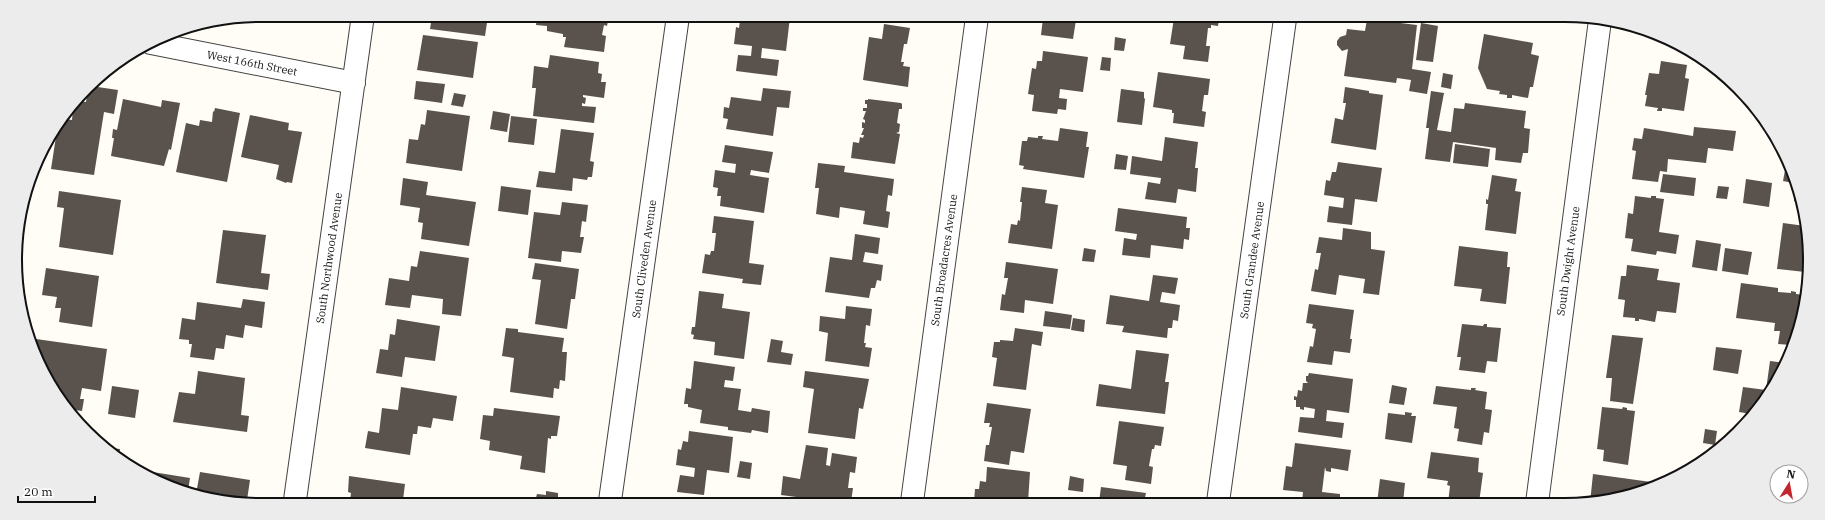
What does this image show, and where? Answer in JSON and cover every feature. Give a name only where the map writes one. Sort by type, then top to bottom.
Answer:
[{"type":"street","name":"South Northwood Avenue","points":[[295,498],[362,22]]},
{"type":"street","name":"South Cliveden Avenue","points":[[610,498],[677,22]]},
{"type":"street","name":"South Broadacres Avenue","points":[[913,498],[976,22]]},
{"type":"street","name":"South Grandee Avenue","points":[[1219,498],[1285,22]]},
{"type":"street","name":"South Dwight Avenue","points":[[1537,498],[1599,25]]},
{"type":"street","name":"West 166th Street","points":[[160,45],[354,83]]},
{"type":"building","points":[[431,22],[487,22],[485,36],[430,29]]},
{"type":"building","points":[[536,22],[608,22],[607,26],[604,25],[602,35],[606,36],[604,52],[564,47],[566,37],[563,37],[563,34],[547,31],[547,26],[536,25]]},
{"type":"building","points":[[740,22],[789,22],[786,51],[762,48],[761,58],[779,60],[777,76],[736,71],[738,55],[751,56],[752,46],[734,44],[736,27],[739,28]]},
{"type":"building","points":[[1043,22],[1076,22],[1073,39],[1041,35]]},
{"type":"building","points":[[1173,22],[1218,22],[1218,26],[1211,25],[1211,28],[1208,28],[1206,46],[1210,46],[1208,62],[1183,59],[1185,46],[1170,44]]},
{"type":"building","points":[[1366,22],[1392,22],[1417,25],[1412,69],[1431,72],[1427,94],[1409,91],[1411,80],[1397,78],[1396,83],[1344,76],[1348,49],[1342,51],[1337,45],[1337,41],[1340,37],[1346,35],[1347,29],[1365,31]]},
{"type":"building","points":[[1421,23],[1438,26],[1433,62],[1416,60]]},
{"type":"building","points":[[884,24],[910,28],[907,44],[904,44],[901,62],[904,62],[903,66],[910,67],[908,87],[863,80],[869,37],[882,39]]},
{"type":"building","points":[[1484,34],[1533,43],[1531,54],[1539,56],[1533,87],[1530,87],[1528,98],[1512,95],[1512,98],[1507,98],[1507,95],[1499,94],[1500,91],[1487,89],[1478,68]]},
{"type":"building","points":[[423,35],[478,42],[473,78],[417,70]]},
{"type":"building","points":[[1115,37],[1126,39],[1124,51],[1114,50]]},
{"type":"building","points":[[1043,51],[1088,57],[1083,92],[1060,89],[1059,98],[1067,99],[1066,110],[1058,109],[1057,114],[1032,111],[1034,95],[1028,94],[1032,68],[1036,69],[1037,61],[1042,61]]},
{"type":"building","points":[[550,55],[599,62],[598,73],[602,74],[601,82],[606,82],[604,98],[583,95],[583,97],[586,98],[585,104],[582,103],[582,106],[596,107],[594,123],[533,116],[536,88],[532,88],[534,66],[548,68]]},
{"type":"building","points":[[1102,57],[1111,58],[1110,71],[1100,70]]},
{"type":"building","points":[[1661,61],[1687,65],[1685,78],[1689,79],[1684,111],[1662,108],[1662,111],[1657,111],[1658,108],[1645,106],[1647,95],[1645,95],[1649,73],[1659,74]]},
{"type":"building","points":[[1158,72],[1210,79],[1208,95],[1204,95],[1202,111],[1206,112],[1204,127],[1173,123],[1174,113],[1172,113],[1172,110],[1153,107]]},
{"type":"building","points":[[1443,73],[1453,75],[1451,89],[1441,87]]},
{"type":"building","points":[[416,81],[445,84],[442,103],[414,99]]},
{"type":"building","points":[[97,87],[118,90],[114,114],[104,112],[94,175],[51,169],[56,138],[68,119],[72,120],[73,113],[81,103],[86,102],[87,97]]},
{"type":"building","points":[[1345,87],[1383,95],[1376,150],[1331,143],[1335,118],[1343,120],[1346,103],[1343,103]]},
{"type":"building","points":[[763,88],[791,91],[789,108],[777,107],[773,136],[726,129],[728,119],[723,118],[724,107],[729,108],[731,97],[761,101]]},
{"type":"building","points":[[1121,89],[1144,92],[1145,99],[1142,125],[1117,122]]},
{"type":"building","points":[[1431,91],[1444,93],[1437,130],[1451,132],[1454,108],[1464,109],[1465,103],[1526,111],[1524,128],[1530,129],[1528,153],[1523,153],[1521,163],[1495,160],[1496,148],[1453,142],[1450,162],[1425,159],[1429,128],[1426,128]]},
{"type":"building","points":[[454,93],[466,95],[463,107],[451,105]]},
{"type":"building","points":[[123,99],[161,107],[162,100],[180,103],[171,150],[169,149],[164,166],[111,156],[114,138],[112,138],[113,129],[117,130]]},
{"type":"building","points":[[868,99],[902,104],[902,109],[899,109],[897,123],[900,124],[899,132],[896,133],[900,134],[895,164],[851,158],[853,142],[859,143],[860,137],[863,138],[864,135],[861,135],[864,128],[862,128],[862,122],[865,123],[865,120],[863,119],[866,111],[863,111],[863,108],[867,108],[865,100]]},
{"type":"building","points":[[215,108],[240,113],[227,182],[176,172],[186,123],[199,126],[200,120],[212,122],[213,111],[214,112]]},
{"type":"building","points":[[427,110],[470,116],[462,171],[406,163],[409,139],[418,140],[421,124],[425,125]]},
{"type":"building","points":[[493,111],[510,114],[507,132],[490,129]]},
{"type":"building","points":[[250,115],[289,123],[288,130],[302,132],[292,183],[286,183],[276,179],[279,165],[241,157]]},
{"type":"building","points":[[511,116],[537,119],[534,145],[508,142]]},
{"type":"building","points":[[1694,127],[1736,131],[1733,151],[1708,148],[1706,163],[1668,159],[1667,172],[1660,171],[1658,182],[1632,179],[1636,151],[1632,150],[1634,138],[1642,139],[1644,128],[1693,136]]},
{"type":"building","points":[[1060,128],[1088,132],[1086,147],[1089,147],[1084,178],[1023,169],[1024,166],[1019,165],[1022,141],[1027,141],[1028,137],[1038,138],[1038,136],[1043,136],[1042,139],[1058,141]]},
{"type":"building","points":[[561,129],[594,133],[590,161],[594,162],[592,177],[588,177],[587,180],[573,178],[572,191],[536,187],[539,171],[555,173]]},
{"type":"building","points":[[1165,137],[1198,142],[1195,168],[1198,168],[1196,192],[1178,189],[1176,203],[1145,199],[1148,182],[1160,184],[1161,178],[1130,174],[1132,156],[1162,161]]},
{"type":"building","points":[[1455,144],[1490,149],[1488,167],[1453,163]]},
{"type":"building","points":[[725,145],[773,152],[769,173],[751,170],[750,175],[769,178],[764,213],[720,206],[721,196],[717,196],[718,188],[713,187],[715,170],[735,173],[736,164],[722,162]]},
{"type":"building","points":[[1116,154],[1128,156],[1126,170],[1114,169]]},
{"type":"building","points":[[1338,162],[1382,168],[1377,202],[1355,199],[1352,225],[1327,222],[1329,206],[1343,208],[1344,198],[1324,195],[1326,180],[1330,181],[1332,172],[1336,172]]},
{"type":"building","points":[[818,163],[845,166],[844,172],[894,179],[892,196],[888,195],[886,211],[890,212],[888,228],[863,224],[865,211],[840,207],[839,218],[816,214],[819,188],[815,188]]},
{"type":"building","points":[[1785,169],[1790,182],[1783,181]]},
{"type":"building","points":[[1663,174],[1696,178],[1694,196],[1660,192]]},
{"type":"building","points":[[1492,175],[1517,179],[1515,191],[1521,192],[1516,234],[1485,230],[1488,204],[1486,204],[1486,199],[1488,200]]},
{"type":"building","points":[[403,178],[428,182],[426,195],[476,202],[469,246],[421,239],[423,223],[418,222],[420,208],[400,205]]},
{"type":"building","points":[[1746,179],[1772,183],[1769,207],[1743,203]]},
{"type":"building","points":[[501,186],[531,190],[528,215],[498,211]]},
{"type":"building","points":[[1718,186],[1729,187],[1727,199],[1716,198]]},
{"type":"building","points":[[1022,187],[1047,190],[1045,203],[1058,205],[1052,249],[1008,243],[1011,224],[1017,225],[1018,220],[1020,221]]},
{"type":"building","points":[[59,191],[121,200],[113,255],[59,247],[64,208],[57,207]]},
{"type":"building","points":[[1635,196],[1651,198],[1651,196],[1656,196],[1656,198],[1664,199],[1659,232],[1679,235],[1676,254],[1657,251],[1656,255],[1631,251],[1633,239],[1625,238],[1628,213],[1633,214]]},
{"type":"building","points":[[562,202],[588,205],[586,222],[582,221],[580,237],[584,237],[581,253],[562,251],[561,262],[528,258],[534,212],[560,215]]},
{"type":"building","points":[[1118,208],[1187,217],[1186,228],[1190,228],[1189,240],[1184,239],[1183,249],[1151,245],[1150,258],[1122,255],[1124,238],[1136,240],[1137,234],[1115,231]]},
{"type":"building","points":[[714,216],[754,221],[749,263],[764,265],[761,285],[742,283],[743,279],[702,273],[705,254],[710,255],[711,251],[714,251],[716,233],[712,233]]},
{"type":"building","points":[[1783,223],[1800,225],[1803,260],[1802,272],[1777,269]]},
{"type":"building","points":[[1343,228],[1371,232],[1371,249],[1385,251],[1379,295],[1363,293],[1365,279],[1339,275],[1336,295],[1311,291],[1315,269],[1318,270],[1321,253],[1316,253],[1319,237],[1342,240]]},
{"type":"building","points":[[223,230],[266,235],[261,273],[270,274],[268,290],[216,283]]},
{"type":"building","points":[[855,234],[880,238],[878,254],[865,252],[863,262],[883,265],[881,281],[877,280],[875,288],[871,288],[869,298],[825,292],[830,257],[852,260]]},
{"type":"building","points":[[1696,240],[1721,244],[1717,271],[1692,267]]},
{"type":"building","points":[[1459,246],[1508,252],[1507,267],[1510,267],[1506,304],[1480,301],[1482,289],[1454,286]]},
{"type":"building","points":[[1084,248],[1096,250],[1094,262],[1082,261]]},
{"type":"building","points":[[1725,248],[1752,252],[1748,275],[1722,271]]},
{"type":"building","points":[[420,251],[469,258],[461,316],[442,314],[443,299],[412,295],[410,308],[385,305],[389,278],[409,281],[411,266],[417,267]]},
{"type":"building","points":[[1006,262],[1058,269],[1053,304],[1025,300],[1024,313],[1000,310],[1002,294],[1005,295],[1008,278],[1004,278]]},
{"type":"building","points":[[535,263],[579,269],[575,299],[571,299],[567,329],[535,324],[541,280],[532,279]]},
{"type":"building","points":[[1627,265],[1659,269],[1657,280],[1680,283],[1676,313],[1657,311],[1655,322],[1639,319],[1639,321],[1635,321],[1635,318],[1623,317],[1625,300],[1618,299],[1621,276],[1626,276]]},
{"type":"building","points":[[46,268],[99,276],[92,327],[59,322],[61,308],[55,308],[57,297],[42,295]]},
{"type":"building","points":[[1153,275],[1178,278],[1175,294],[1162,292],[1160,302],[1180,305],[1178,321],[1173,320],[1172,328],[1168,328],[1167,338],[1122,332],[1124,326],[1106,324],[1110,295],[1149,301]]},
{"type":"building","points":[[1741,283],[1778,288],[1778,292],[1791,293],[1791,291],[1800,294],[1795,322],[1787,345],[1778,344],[1780,331],[1774,331],[1775,323],[1736,318]]},
{"type":"building","points":[[699,291],[724,294],[722,308],[750,312],[744,359],[714,355],[715,342],[693,339],[694,335],[691,334],[692,327],[695,327]]},
{"type":"building","points":[[243,299],[265,302],[262,328],[245,325],[243,338],[226,335],[224,349],[216,348],[214,360],[190,357],[192,344],[189,344],[189,340],[179,339],[182,318],[195,320],[197,302],[241,308]]},
{"type":"building","points":[[1309,304],[1354,310],[1350,339],[1352,339],[1350,353],[1334,351],[1332,365],[1307,362],[1310,346],[1313,347],[1316,329],[1312,328],[1313,324],[1306,323]]},
{"type":"building","points":[[846,306],[872,309],[870,326],[866,325],[864,343],[866,343],[865,347],[872,348],[869,367],[825,361],[828,333],[819,331],[820,316],[845,319]]},
{"type":"building","points":[[1045,311],[1072,315],[1070,329],[1043,326]]},
{"type":"building","points":[[1073,318],[1085,320],[1084,332],[1071,330]]},
{"type":"building","points":[[397,319],[440,326],[435,361],[405,357],[402,377],[376,373],[380,349],[388,350],[390,334],[395,335]]},
{"type":"building","points":[[1462,324],[1483,326],[1484,324],[1487,324],[1487,327],[1501,328],[1497,362],[1487,361],[1485,373],[1459,370],[1461,357],[1457,357]]},
{"type":"building","points":[[506,328],[518,329],[518,332],[564,338],[562,352],[567,352],[565,381],[560,380],[559,389],[554,388],[553,398],[510,392],[514,358],[502,356]]},
{"type":"building","points":[[1015,328],[1043,332],[1041,346],[1032,344],[1026,390],[993,386],[997,358],[992,357],[994,342],[1000,342],[1000,340],[1013,341]]},
{"type":"building","points":[[1612,335],[1643,338],[1633,404],[1610,401],[1612,378],[1606,378]]},
{"type":"building","points":[[771,339],[783,341],[781,352],[793,354],[791,365],[767,362]]},
{"type":"building","points":[[36,340],[107,349],[101,391],[82,388],[80,399],[84,399],[82,411],[75,410],[62,392],[40,351]]},
{"type":"building","points":[[1716,347],[1742,350],[1738,374],[1713,370]]},
{"type":"building","points":[[1136,350],[1169,354],[1165,382],[1169,382],[1165,414],[1096,406],[1099,384],[1131,389]]},
{"type":"building","points":[[694,361],[735,367],[733,381],[725,380],[724,387],[741,389],[738,410],[751,412],[752,408],[770,411],[768,433],[752,430],[751,433],[728,430],[728,427],[700,423],[702,410],[688,407],[688,404],[684,404],[686,388],[691,389]]},
{"type":"building","points":[[1770,361],[1779,362],[1771,379],[1767,386]]},
{"type":"building","points":[[198,371],[245,378],[241,415],[249,416],[247,432],[173,422],[179,392],[195,394]]},
{"type":"building","points":[[805,371],[869,379],[863,409],[859,408],[855,439],[808,433],[814,389],[803,387]]},
{"type":"building","points":[[1309,373],[1353,379],[1349,413],[1327,410],[1326,421],[1344,423],[1342,438],[1298,432],[1300,417],[1314,418],[1315,409],[1304,407],[1304,410],[1300,409],[1300,407],[1296,407],[1296,400],[1294,400],[1294,396],[1297,397],[1298,390],[1302,391],[1303,383],[1308,383],[1306,381],[1306,376],[1308,376]]},
{"type":"building","points":[[1392,385],[1407,388],[1404,405],[1389,403]]},
{"type":"building","points":[[112,386],[139,390],[135,418],[108,414]]},
{"type":"building","points":[[1436,386],[1471,390],[1471,388],[1476,388],[1475,390],[1487,392],[1485,409],[1492,410],[1489,433],[1484,432],[1482,445],[1457,441],[1459,429],[1454,428],[1457,407],[1433,404]]},
{"type":"building","points":[[401,387],[457,396],[453,421],[433,418],[431,428],[418,426],[417,434],[413,434],[410,455],[365,448],[368,431],[379,433],[382,408],[398,410]]},
{"type":"building","points":[[1743,387],[1764,390],[1747,413],[1739,412]]},
{"type":"building","points":[[987,403],[1031,409],[1024,453],[1011,451],[1009,465],[984,461],[986,445],[989,445],[992,427],[989,427],[990,423],[984,423]]},
{"type":"building","points":[[1602,407],[1622,409],[1623,407],[1627,408],[1627,410],[1635,411],[1628,465],[1603,461],[1604,450],[1597,449]]},
{"type":"building","points":[[494,408],[560,416],[557,436],[551,436],[551,439],[548,438],[545,473],[520,469],[522,456],[489,450],[490,441],[480,439],[483,415],[493,416]]},
{"type":"building","points":[[1405,412],[1412,413],[1411,416],[1416,416],[1412,443],[1385,439],[1388,413],[1405,415]]},
{"type":"building","points":[[1119,421],[1164,427],[1161,446],[1155,445],[1154,449],[1152,449],[1149,466],[1153,467],[1151,484],[1125,480],[1127,466],[1113,464]]},
{"type":"building","points":[[1705,429],[1717,431],[1715,445],[1703,443]]},
{"type":"building","points":[[689,431],[733,437],[729,473],[707,470],[704,495],[677,492],[680,475],[694,477],[695,468],[676,465],[678,449],[681,450],[683,441],[688,442]]},
{"type":"building","points":[[1295,443],[1351,450],[1348,471],[1331,468],[1331,472],[1326,471],[1325,467],[1322,492],[1340,494],[1340,498],[1302,498],[1303,492],[1283,490],[1286,466],[1292,467]]},
{"type":"building","points":[[806,445],[828,448],[826,465],[830,466],[832,453],[857,457],[855,473],[850,472],[848,488],[853,488],[852,498],[804,498],[781,495],[783,476],[800,479]]},
{"type":"building","points":[[1431,452],[1479,458],[1478,472],[1483,473],[1480,498],[1449,498],[1450,486],[1447,485],[1448,481],[1427,478]]},
{"type":"building","points":[[740,461],[752,463],[750,479],[737,477]]},
{"type":"building","points":[[987,467],[1030,472],[1028,498],[974,498],[975,489],[979,489],[980,481],[986,482]]},
{"type":"building","points":[[153,472],[190,478],[189,487],[169,480]]},
{"type":"building","points":[[200,472],[250,480],[247,497],[229,496],[197,490]]},
{"type":"building","points":[[1593,474],[1651,482],[1627,490],[1591,496]]},
{"type":"building","points":[[349,476],[405,484],[403,498],[350,498],[351,493],[348,492]]},
{"type":"building","points":[[1070,476],[1084,479],[1083,492],[1068,490]]},
{"type":"building","points":[[1380,479],[1405,483],[1404,498],[1378,498]]},
{"type":"building","points":[[1101,487],[1146,493],[1145,498],[1100,498]]},
{"type":"building","points":[[546,491],[558,493],[558,497],[562,497],[536,498],[537,494],[546,495]]}]
